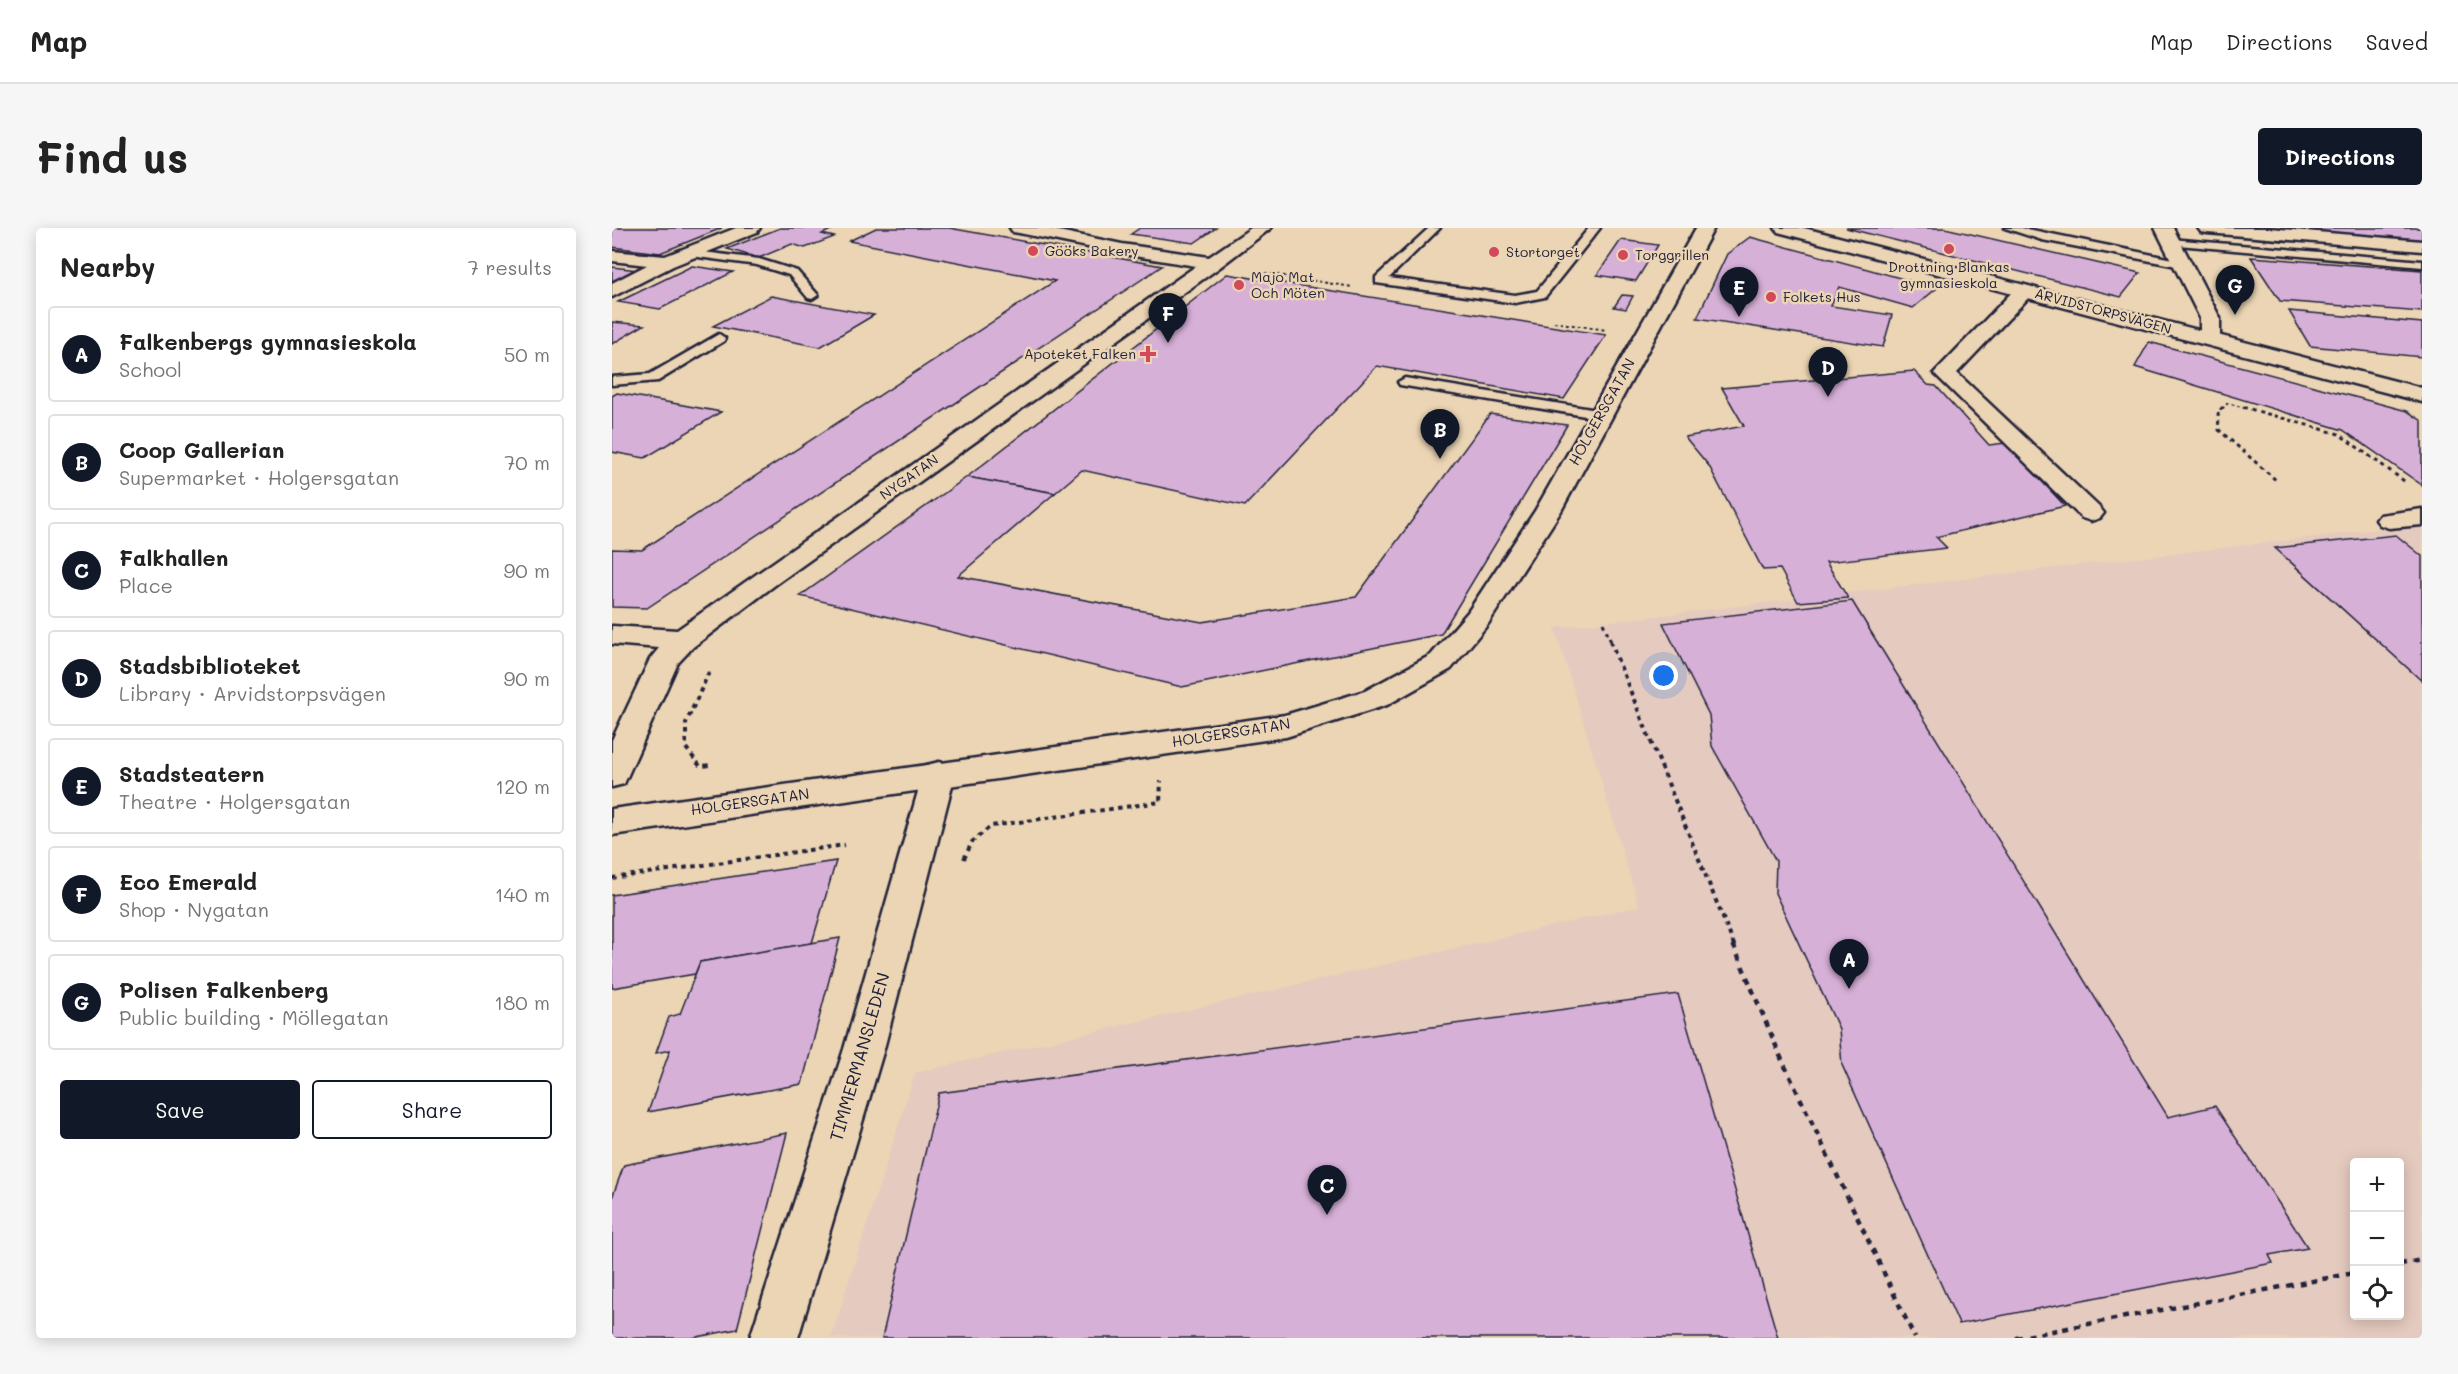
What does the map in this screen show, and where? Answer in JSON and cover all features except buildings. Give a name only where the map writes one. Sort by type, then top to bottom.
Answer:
[{"type":"street","points":[[612,291],[667,262],[751,228]]},
{"type":"street","points":[[1019,228],[1122,249],[1214,263]]},
{"type":"street","name":"NYGATAN","points":[[612,775],[665,659],[684,640],[793,559],[1262,228]]},
{"type":"street","name":"HOLGERSGATAN","points":[[612,822],[1286,726],[1376,698],[1441,662],[1478,618],[1548,511],[1705,228]]},
{"type":"street","name":"ARVIDSTORPSVÄGEN","points":[[1784,228],[2422,395]]},
{"type":"street","points":[[2207,228],[2422,246]]},
{"type":"street","points":[[2167,235],[2210,318],[2210,339]]},
{"type":"street","points":[[612,256],[667,262]]},
{"type":"street","points":[[2024,291],[1945,373],[2091,513]]},
{"type":"street","points":[[2389,520],[2422,517]]},
{"type":"street","points":[[612,635],[684,640]]},
{"type":"street","name":"TIMMERMANSLEDEN","points":[[774,1338],[864,1049],[939,774]]},
{"type":"lane","points":[[1435,228],[1380,280],[1515,299],[1529,298],[1541,294],[1595,228]]},
{"type":"lane","points":[[2010,228],[2042,237],[2182,264]]},
{"type":"lane","points":[[2167,235],[2422,264]]},
{"type":"lane","points":[[687,254],[759,262],[793,273],[812,295]]},
{"type":"lane","points":[[612,381],[653,378],[719,338]]},
{"type":"lane","points":[[1405,382],[1602,415]]},
{"type":"path","points":[[2277,481],[2219,430],[2218,412],[2228,403],[2339,434],[2412,487]]},
{"type":"path","points":[[1603,623],[1703,872],[1782,1060],[1915,1338]]},
{"type":"path","points":[[710,669],[686,723],[686,748],[700,766],[712,765]]},
{"type":"path","points":[[991,826],[1160,802]]},
{"type":"path","points":[[612,878],[845,845]]},
{"type":"path","points":[[2404,1263],[2422,1260]]},
{"type":"path","points":[[2016,1338],[2350,1274]]},
{"type":"shaded area","points":[[2422,524],[2422,1338],[831,1338],[915,1073],[1639,906],[1555,628]]},
{"type":"place","name":"Drottning Blankas gymnasieskola","points":[[1949,249]]},
{"type":"place","name":"Gööks Bakery","points":[[1033,251]]},
{"type":"place","name":"Stortorget","points":[[1494,252]]},
{"type":"place","name":"Torggrillen","points":[[1623,255]]},
{"type":"place","name":"Majo Mat Och Möten","points":[[1239,285]]},
{"type":"place","name":"Folkets Hus","points":[[1771,297]]},
{"type":"place","name":"Polisen Falkenberg","points":[[2235,315]]},
{"type":"place","name":"Stadsteatern","points":[[1739,317]]},
{"type":"place","name":"Eco Emerald","points":[[1168,343]]},
{"type":"place","name":"Apoteket Falken","points":[[1148,354]]},
{"type":"place","name":"Stadsbiblioteket","points":[[1828,397]]},
{"type":"place","name":"Coop Gallerian","points":[[1440,459]]},
{"type":"place","name":"Falkenbergs gymnasieskola","points":[[1849,989]]},
{"type":"place","name":"Falkhallen","points":[[1327,1215]]}]
